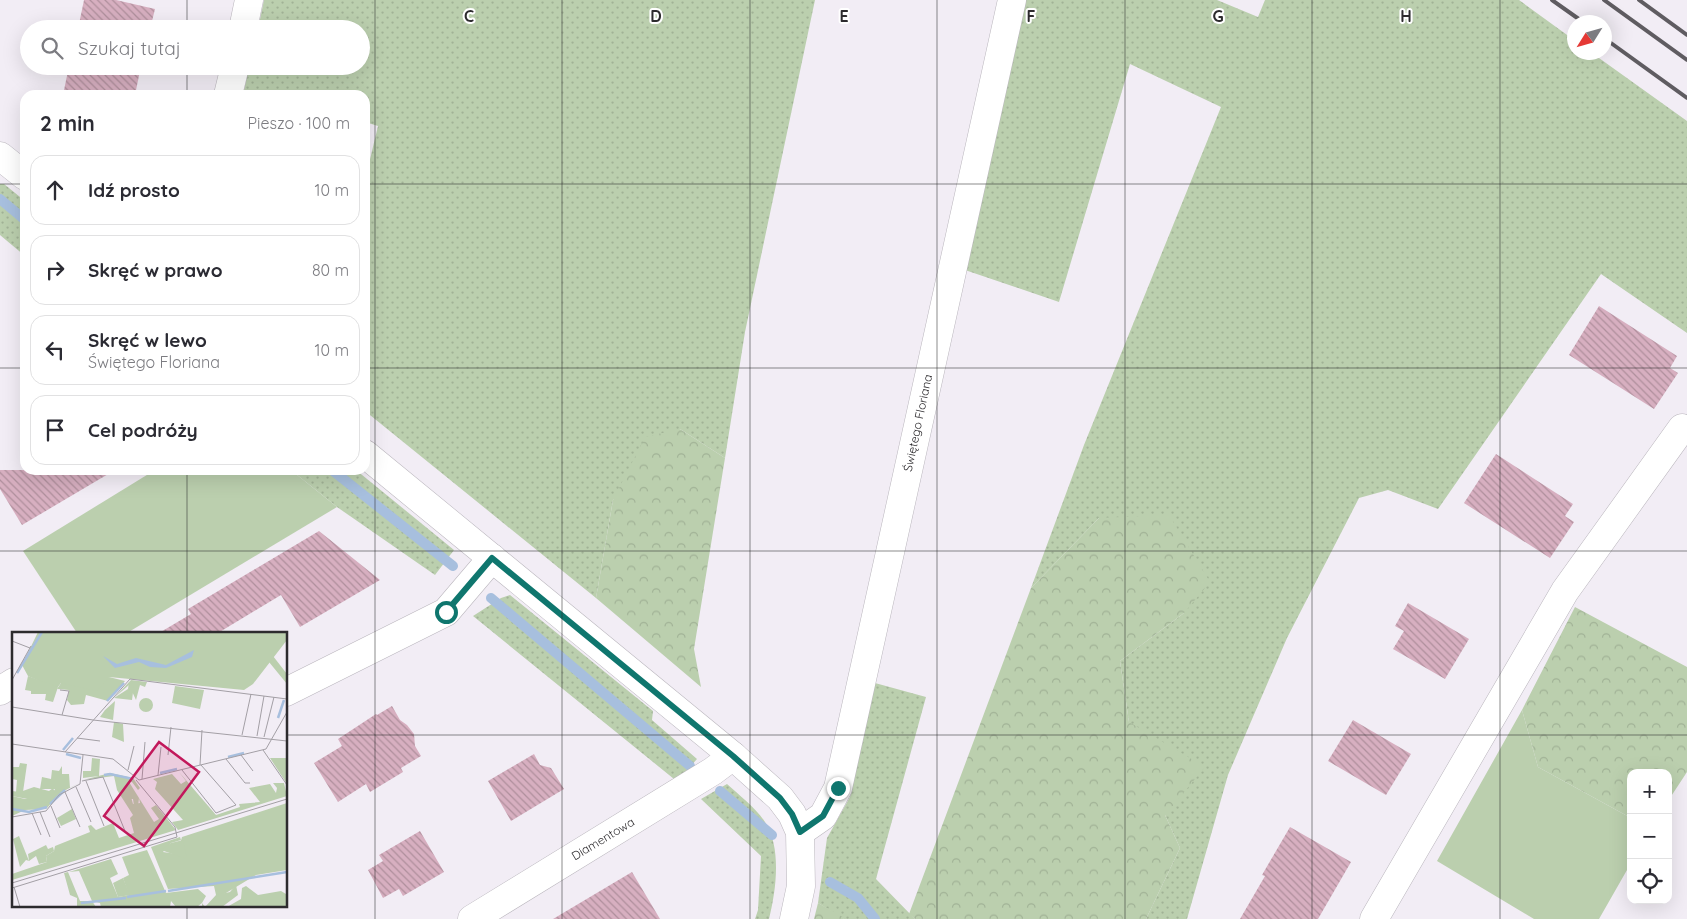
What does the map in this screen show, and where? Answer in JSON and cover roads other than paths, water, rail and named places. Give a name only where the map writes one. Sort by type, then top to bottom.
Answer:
[{"type":"street","points":[[245,20],[249,0]]},
{"type":"street","name":"Świętego Floriana","points":[[800,832],[823,816],[838,788],[1012,0]]},
{"type":"street","points":[[229,90],[232,75]]},
{"type":"street","points":[[0,156],[20,172]]},
{"type":"street","points":[[1374,919],[1565,591],[1682,428]]},
{"type":"street","points":[[370,458],[733,756],[780,798],[792,814],[800,832],[801,886],[794,919]]},
{"type":"street","points":[[288,691],[446,612],[492,558]]},
{"type":"street","points":[[0,690],[12,683]]},
{"type":"street","name":"Diamentowa","points":[[472,919],[714,771],[733,756]]},
{"type":"waterway","points":[[0,199],[20,216]]},
{"type":"waterway","points":[[338,475],[453,566]]},
{"type":"waterway","points":[[491,598],[690,766]]},
{"type":"waterway","points":[[720,791],[772,835]]},
{"type":"waterway","points":[[830,882],[858,898],[875,919]]},
{"type":"railway","points":[[1552,0],[1573,15]]},
{"type":"railway","points":[[1604,0],[1687,60]]},
{"type":"railway","points":[[1639,0],[1687,35]]},
{"type":"railway","points":[[1612,44],[1687,98]]}]
